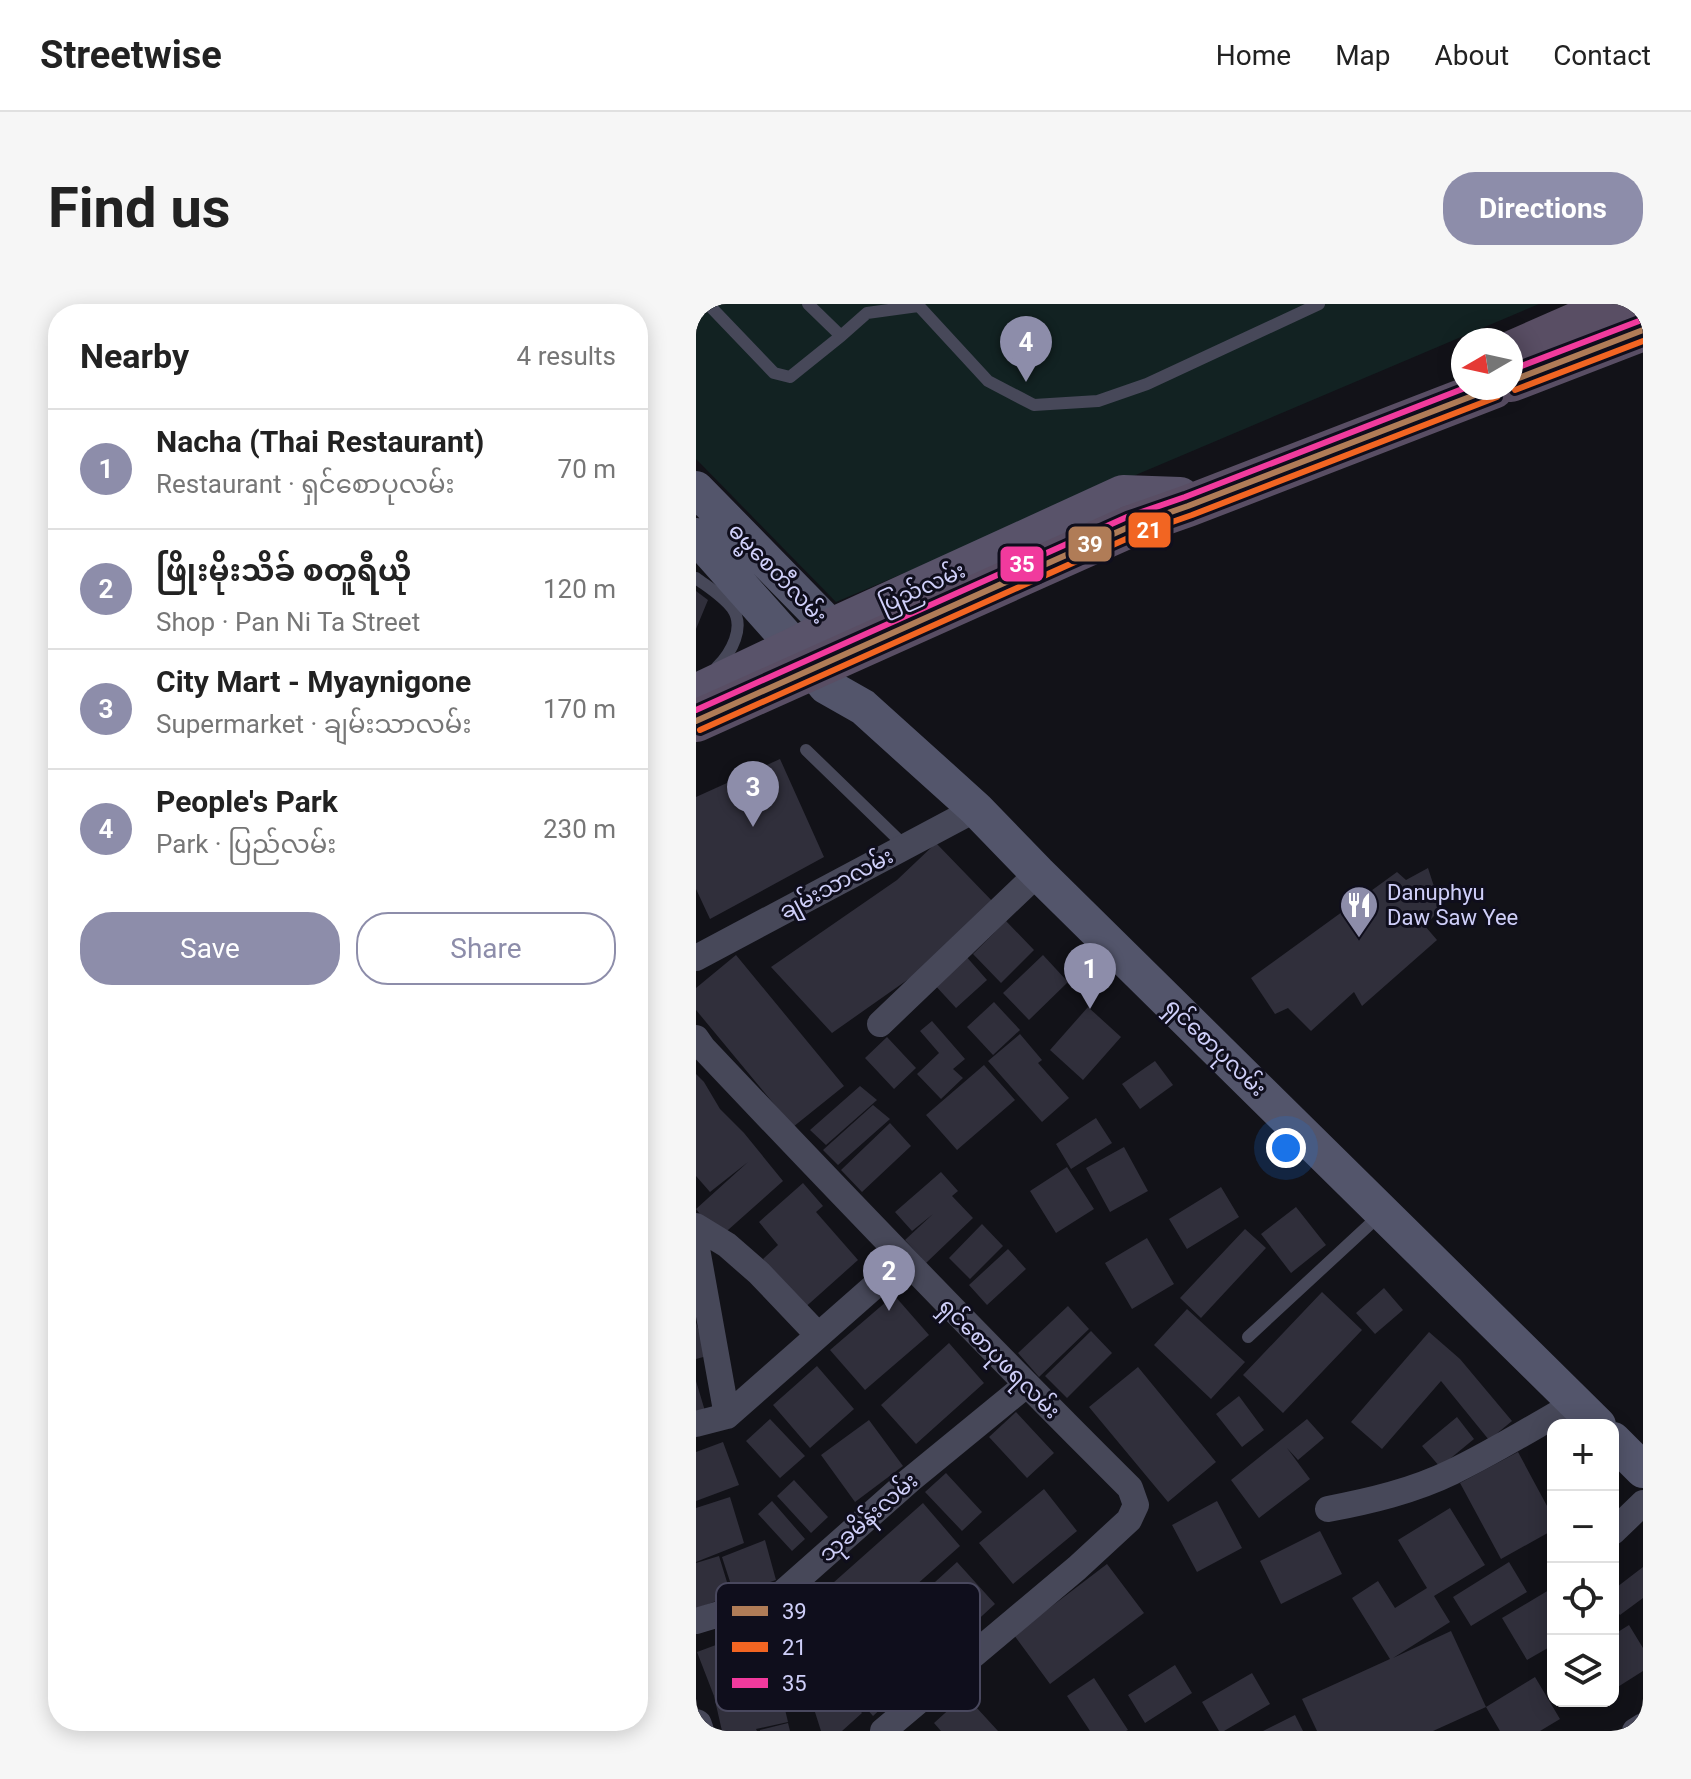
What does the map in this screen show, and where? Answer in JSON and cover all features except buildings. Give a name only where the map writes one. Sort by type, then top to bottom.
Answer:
[{"type":"highway","points":[[1523,347],[1620,304]]},
{"type":"highway","points":[[1523,376],[1643,330]]},
{"type":"highway","name":"ပြည်လမ်း","points":[[1184,502],[1451,379]]},
{"type":"highway","name":"ပြည်လမ်း","points":[[1184,502],[1460,400]]},
{"type":"highway","points":[[700,701],[1184,502]]},
{"type":"main road","name":"ဓမ္မစေတီလမ်း","points":[[696,489],[832,628],[848,688]]},
{"type":"main road","name":"ပြည်လမ်း","points":[[700,701],[832,628],[1123,495],[1184,502]]},
{"type":"main road","name":"ပြည်လမ်း","points":[[696,742],[848,688],[1019,594],[1147,540],[1184,502]]},
{"type":"main road","name":"ဓမ္မစေတီလမ်း","points":[[696,536],[795,647],[848,688]]},
{"type":"main road","name":"ရှင်စောပုလမ်း","points":[[848,688],[976,809],[1587,1414]]},
{"type":"main road","points":[[1619,1446],[1643,1470]]},
{"type":"street","name":"ချမ်းသာလမ်း","points":[[696,958],[976,809]]},
{"type":"street","points":[[880,1024],[1038,873]]},
{"type":"street","name":"ရှင်စောပုဖရလမ်း","points":[[696,1038],[904,1260],[1130,1488],[1136,1505],[1129,1520],[980,1650]]},
{"type":"street","points":[[696,1226],[738,1254],[818,1335]]},
{"type":"street","points":[[696,1243],[727,1416]]},
{"type":"street","points":[[696,1424],[727,1416],[904,1260]]},
{"type":"street","name":"သုခမိန်းလမ်း","points":[[794,1583],[910,1480],[1026,1385]]},
{"type":"street","points":[[1328,1509],[1418,1486],[1587,1414]]},
{"type":"street","points":[[1619,1526],[1643,1503]]},
{"type":"street","name":"သုခမိန်းလမ်း","points":[[696,1621],[716,1615]]},
{"type":"street","name":"ရှင်စောပုဖရလမ်း","points":[[883,1731],[907,1711]]},
{"type":"street","points":[[696,1725],[698,1731]]},
{"type":"street","points":[[1635,1731],[1643,1726]]},
{"type":"lane","points":[[708,304],[774,373],[790,377],[867,313],[917,305],[988,381],[1034,405],[1098,401],[1147,384],[1319,304]]},
{"type":"lane","points":[[808,304],[841,336]]},
{"type":"lane","points":[[696,578],[734,610],[738,633],[728,657],[706,678],[700,701]]},
{"type":"lane","points":[[806,750],[905,846]]},
{"type":"lane","points":[[1248,1337],[1383,1212]]},
{"type":"shaded area","points":[[696,304],[1539,304],[1482,328],[1451,328],[1451,341],[836,602],[696,459]]},
{"type":"transit line","name":"35","points":[[1523,365],[1639,321]]},
{"type":"transit line","name":"39","points":[[1523,376],[1643,330]]},
{"type":"transit line","name":"21","points":[[1523,387],[1643,341]]},
{"type":"transit line","name":"35","points":[[696,710],[1127,517],[1451,393]]},
{"type":"transit line","name":"39","points":[[696,721],[1131,526],[1462,400]]},
{"type":"transit line","name":"21","points":[[700,730],[1135,535],[1489,400]]},
{"type":"place","name":"People's Park","points":[[1026,382]]},
{"type":"place","name":"City Mart - Myaynigone","points":[[753,827]]},
{"type":"place","name":"Danuphyu Daw Saw Yee","points":[[1359,939]]},
{"type":"place","name":"Nacha (Thai Restaurant)","points":[[1090,1009]]},
{"type":"place","name":"ဖြိုးမိုးသိခ် စတူရီယို","points":[[889,1311]]}]
